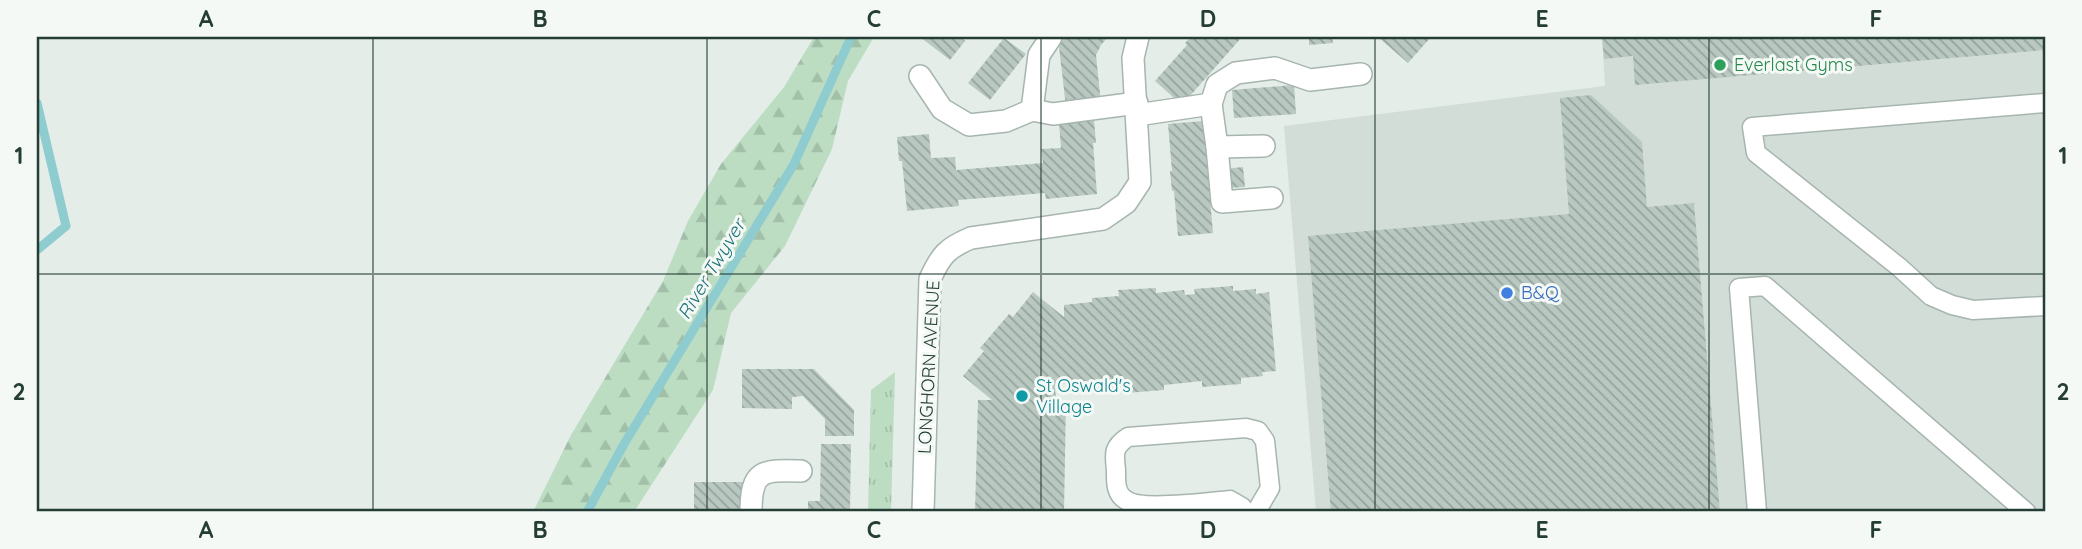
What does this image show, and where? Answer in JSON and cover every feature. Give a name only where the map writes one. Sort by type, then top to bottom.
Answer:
[{"type":"street","points":[[1032,110],[1039,55],[1051,37]]},
{"type":"street","name":"LONGHORN AVENUE","points":[[923,512],[930,278],[940,258],[953,245],[971,238],[1103,219],[1126,203],[1139,181],[1133,58],[1138,37]]},
{"type":"street","points":[[1272,198],[1222,202],[1210,104],[1217,85],[1236,72],[1275,68],[1310,80],[1360,74]]},
{"type":"street","points":[[920,76],[942,109],[969,125],[1006,121],[1032,110],[1053,114],[1210,104]]},
{"type":"street","points":[[1217,148],[1264,146]]},
{"type":"street","points":[[751,512],[751,491],[755,480],[769,471],[801,471]]},
{"type":"lane","points":[[2045,103],[1752,127],[1756,153],[1899,267],[1931,296],[1952,306],[1973,310],[2045,306]]},
{"type":"lane","points":[[1757,512],[1739,288],[1765,286],[2026,512]]},
{"type":"lane","points":[[1246,512],[1230,500],[1140,506],[1125,500],[1117,491],[1114,453],[1119,443],[1128,438],[1245,428],[1258,432],[1265,441],[1270,488],[1256,512]]},
{"type":"shaded area","points":[[1602,37],[2045,37],[2045,512],[1316,512],[1284,126],[1605,86]]},
{"type":"green space","points":[[814,37],[874,37],[848,81],[832,149],[785,246],[731,313],[713,390],[634,512],[533,512],[571,435],[663,281],[688,221],[721,164],[784,87]]},
{"type":"green space","points":[[895,372],[891,512],[868,512],[871,390]]},
{"type":"building","points":[[920,37],[965,37],[965,41],[950,60]]},
{"type":"building","points":[[1064,37],[1108,37],[1096,55],[1101,104],[1066,107],[1059,47]]},
{"type":"building","points":[[1191,37],[1242,37],[1182,105],[1155,81]]},
{"type":"building","points":[[1309,37],[1332,37],[1333,43],[1309,45]]},
{"type":"building","points":[[1378,37],[1431,37],[1408,63]]},
{"type":"building","points":[[1602,37],[2045,37],[2045,50],[1635,85],[1633,56],[1604,59]]},
{"type":"building","points":[[1004,38],[1026,54],[990,100],[968,83]]},
{"type":"building","points":[[1294,85],[1296,114],[1234,118],[1232,90]]},
{"type":"building","name":"B&Q","points":[[1591,95],[1642,142],[1647,207],[1694,203],[1720,512],[1331,512],[1308,236],[1569,214],[1560,98]]},
{"type":"building","points":[[1094,120],[1097,194],[1046,199],[1045,193],[958,200],[959,206],[907,211],[897,137],[929,134],[931,158],[955,157],[956,170],[1043,163],[1041,149],[1061,148],[1059,123]]},
{"type":"building","points":[[1203,121],[1213,233],[1178,236],[1170,171],[1168,124]]},
{"type":"building","points":[[1243,167],[1245,187],[1226,188],[1224,169]]},
{"type":"building","name":"St Oswald's Village","points":[[1233,286],[1233,291],[1256,289],[1256,294],[1269,292],[1276,371],[1262,372],[1263,376],[1241,378],[1241,384],[1202,387],[1202,381],[1164,385],[1164,390],[1126,393],[1125,387],[1070,392],[1070,383],[1055,385],[1056,401],[1066,402],[1064,512],[975,512],[978,400],[992,400],[963,376],[984,351],[980,348],[1009,314],[1013,317],[1033,292],[1064,317],[1064,305],[1092,302],[1092,298],[1119,296],[1118,290],[1156,288],[1156,293],[1184,290],[1185,295],[1195,294],[1194,289]]},
{"type":"building","points":[[742,369],[814,369],[854,410],[854,436],[825,436],[825,419],[803,396],[792,397],[792,409],[742,408]]},
{"type":"building","points":[[821,444],[851,444],[850,512],[808,512],[808,501],[820,501]]},
{"type":"building","points":[[694,482],[744,482],[744,512],[694,512]]},
{"type":"waterway","name":"River Twyver","points":[[587,512],[624,444],[794,164],[851,37]]},
{"type":"waterway","points":[[37,103],[66,226],[37,250]]},
{"type":"place","name":"Everlast Gyms","points":[[1720,65]]},
{"type":"place","name":"B&Q","points":[[1507,293]]},
{"type":"place","name":"St Oswald's Village","points":[[1022,396]]}]
